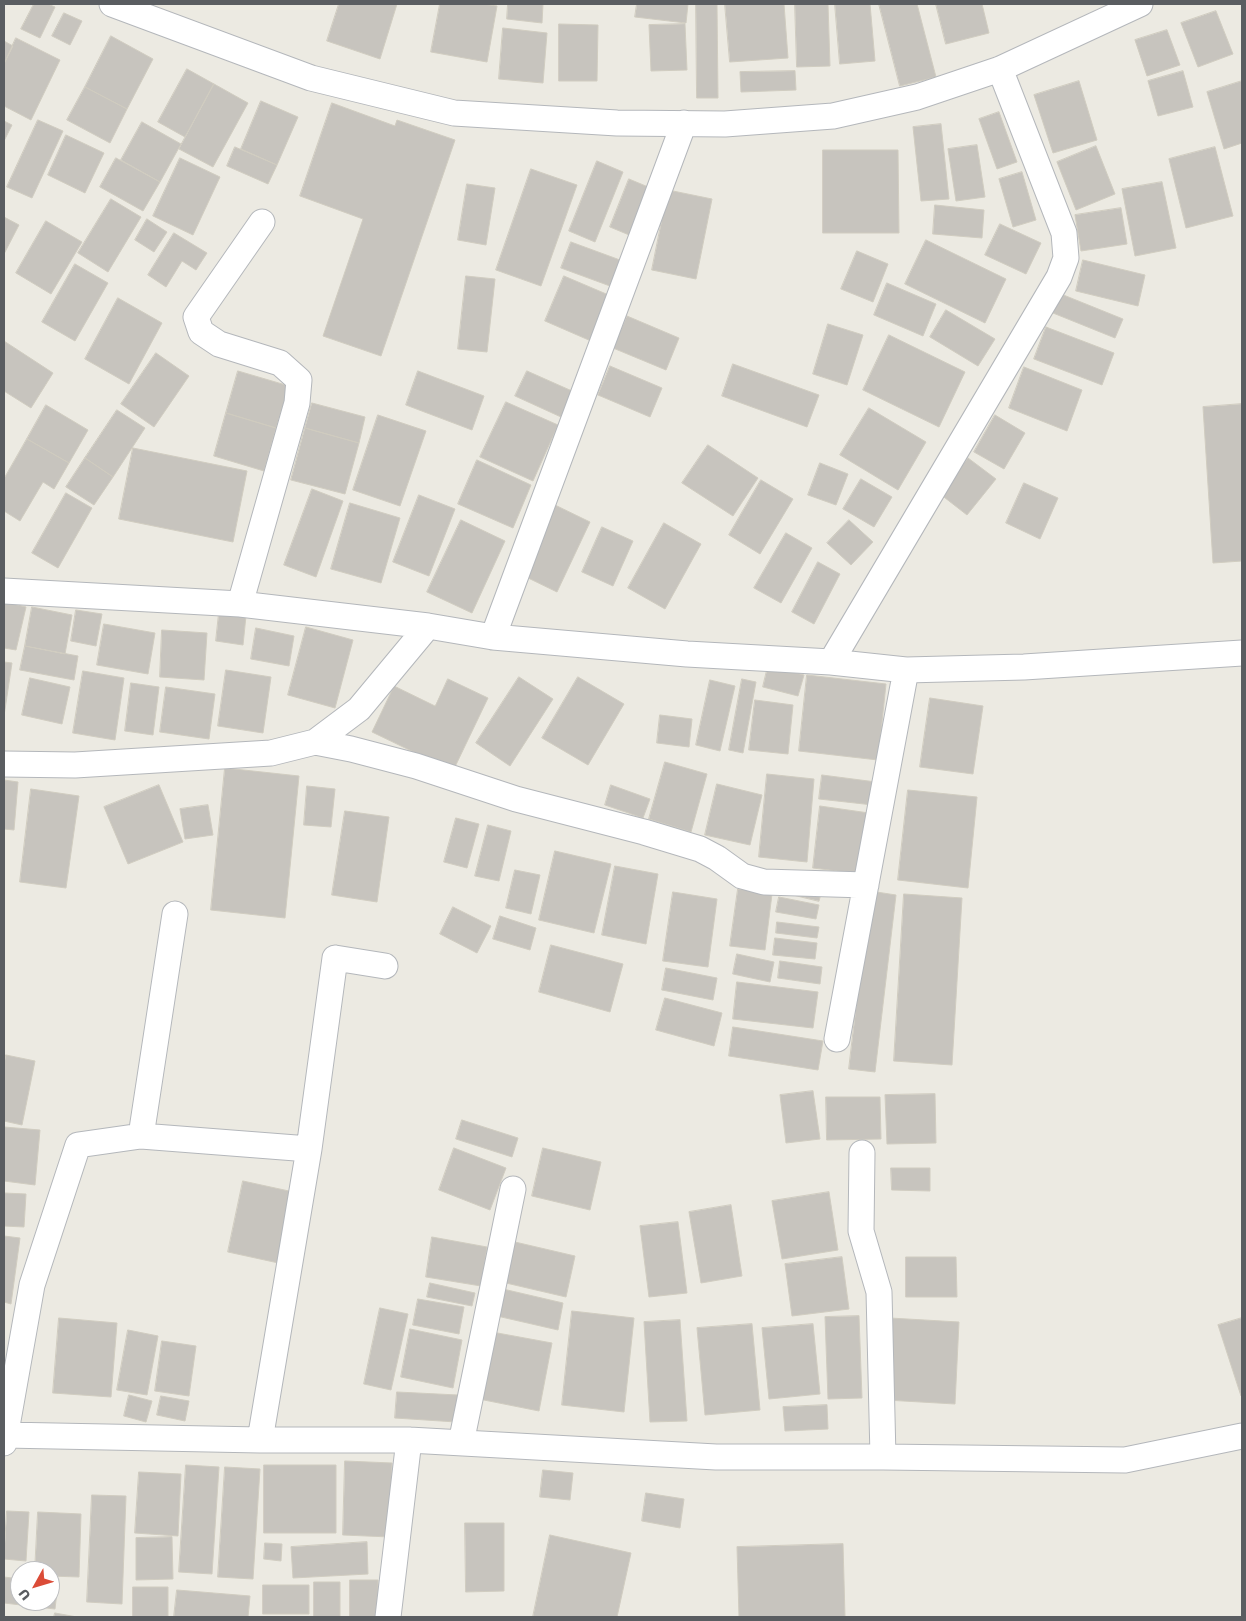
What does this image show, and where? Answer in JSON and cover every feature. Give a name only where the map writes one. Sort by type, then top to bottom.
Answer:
[{"type":"street","points":[[112,4],[166,14],[311,78],[454,113],[617,123],[725,124],[833,116],[917,97],[1000,69],[1140,4]]},
{"type":"street","points":[[831,662],[1059,277],[1066,258],[1064,233],[1000,69]]},
{"type":"street","points":[[493,637],[684,123]]},
{"type":"street","points":[[240,604],[297,403],[299,380],[280,363],[219,344],[201,332],[196,317],[262,222]]},
{"type":"street","points":[[4,591],[240,604],[428,626],[493,637],[687,654],[831,662],[906,670],[1024,666],[1242,653]]},
{"type":"street","points":[[4,764],[75,766],[271,753],[315,742],[359,709],[428,626]]},
{"type":"street","points":[[837,1039],[906,670]]},
{"type":"street","points":[[315,742],[351,749],[416,766],[516,799],[644,832],[700,849],[717,858],[742,876],[764,882],[866,885]]},
{"type":"street","points":[[141,1136],[175,914]]},
{"type":"street","points":[[260,1440],[309,1149],[336,958],[385,966]]},
{"type":"street","points":[[309,1149],[141,1136],[78,1145],[32,1284],[4,1438],[410,1440],[716,1457],[883,1456],[1125,1460],[1242,1436]]},
{"type":"street","points":[[862,1153],[861,1231],[879,1292],[883,1456]]},
{"type":"street","points":[[462,1443],[513,1189]]},
{"type":"street","points":[[388,1617],[410,1440]]},
{"type":"building","points":[[34,4],[48,4],[55,7],[40,38],[21,29]]},
{"type":"building","points":[[339,4],[397,4],[380,59],[327,41]]},
{"type":"building","points":[[440,4],[483,4],[497,6],[487,62],[431,52]]},
{"type":"building","points":[[508,4],[543,4],[542,23],[507,19]]},
{"type":"building","points":[[637,4],[688,4],[686,23],[635,17]]},
{"type":"building","points":[[696,4],[717,4],[718,98],[697,98]]},
{"type":"building","points":[[725,4],[784,4],[788,58],[730,62]]},
{"type":"building","points":[[795,4],[828,4],[830,66],[797,67]]},
{"type":"building","points":[[835,4],[870,4],[875,61],[840,64]]},
{"type":"building","points":[[879,4],[917,4],[936,77],[900,86]]},
{"type":"building","points":[[936,4],[982,4],[989,33],[946,44]]},
{"type":"building","points":[[1216,11],[1233,54],[1198,67],[1181,23]]},
{"type":"building","points":[[64,13],[82,21],[70,45],[52,36]]},
{"type":"building","points":[[559,24],[598,25],[597,81],[559,81]]},
{"type":"building","points":[[685,24],[687,70],[651,71],[649,25]]},
{"type":"building","points":[[503,28],[547,33],[543,83],[499,79]]},
{"type":"building","points":[[1167,30],[1180,65],[1147,76],[1135,40]]},
{"type":"building","points":[[111,36],[153,59],[127,109],[85,87]]},
{"type":"building","points":[[16,38],[60,60],[31,120],[4,106],[4,64]]},
{"type":"building","points":[[4,41],[13,46],[4,64]]},
{"type":"building","points":[[187,69],[214,84],[185,137],[158,122]]},
{"type":"building","points":[[795,71],[796,90],[741,92],[740,72]]},
{"type":"building","points":[[1183,71],[1193,107],[1158,116],[1148,81]]},
{"type":"building","points":[[1079,81],[1097,140],[1053,153],[1034,95]]},
{"type":"building","points":[[1242,81],[1242,143],[1224,149],[1207,92]]},
{"type":"building","points":[[214,84],[248,103],[213,167],[179,149]]},
{"type":"building","points":[[85,87],[127,109],[110,143],[67,120]]},
{"type":"building","points":[[261,101],[298,117],[277,165],[241,149]]},
{"type":"building","points":[[332,103],[395,126],[397,120],[455,140],[381,356],[323,336],[363,219],[300,196]]},
{"type":"building","points":[[999,112],[1017,162],[997,169],[979,119]]},
{"type":"building","points":[[38,120],[63,131],[32,198],[7,187]]},
{"type":"building","points":[[4,121],[12,125],[4,141]]},
{"type":"building","points":[[142,122],[181,144],[160,182],[121,160]]},
{"type":"building","points":[[941,124],[949,199],[921,201],[913,127]]},
{"type":"building","points":[[66,135],[104,153],[85,193],[48,175]]},
{"type":"building","points":[[977,145],[985,197],[956,201],[948,149]]},
{"type":"building","points":[[1096,146],[1115,194],[1076,210],[1057,162]]},
{"type":"building","points":[[235,147],[277,165],[268,184],[227,166]]},
{"type":"building","points":[[1215,147],[1233,216],[1186,228],[1169,159]]},
{"type":"building","points":[[823,150],[898,150],[899,233],[823,233]]},
{"type":"building","points":[[116,158],[160,182],[143,211],[100,187]]},
{"type":"building","points":[[180,158],[220,177],[193,235],[153,216]]},
{"type":"building","points":[[597,161],[623,172],[595,242],[569,231]]},
{"type":"building","points":[[531,169],[577,185],[541,286],[496,270]]},
{"type":"building","points":[[1022,172],[1036,220],[1013,227],[999,179]]},
{"type":"building","points":[[629,179],[653,189],[634,237],[610,227]]},
{"type":"building","points":[[1162,182],[1176,248],[1135,256],[1122,189]]},
{"type":"building","points":[[467,184],[495,188],[486,245],[458,240]]},
{"type":"building","points":[[668,190],[712,199],[696,279],[652,270]]},
{"type":"building","points":[[111,199],[141,217],[108,272],[78,253]]},
{"type":"building","points":[[935,205],[984,210],[982,238],[933,234]]},
{"type":"building","points":[[1121,208],[1127,244],[1081,251],[1075,215]]},
{"type":"building","points":[[4,217],[19,225],[4,254]]},
{"type":"building","points":[[147,219],[167,232],[154,252],[135,240]]},
{"type":"building","points":[[46,221],[82,242],[51,294],[16,273]]},
{"type":"building","points":[[1000,224],[1041,243],[1026,274],[985,255]]},
{"type":"building","points":[[174,233],[207,253],[196,270],[182,261],[166,287],[148,275]]},
{"type":"building","points":[[926,240],[1006,279],[985,323],[905,284]]},
{"type":"building","points":[[571,242],[620,260],[610,286],[561,268]]},
{"type":"building","points":[[857,251],[888,264],[873,302],[841,289]]},
{"type":"building","points":[[1083,260],[1145,275],[1138,306],[1076,291]]},
{"type":"building","points":[[75,264],[108,283],[75,341],[42,322]]},
{"type":"building","points":[[466,276],[495,279],[487,352],[458,349]]},
{"type":"building","points":[[564,276],[611,296],[591,341],[545,321]]},
{"type":"building","points":[[887,283],[936,304],[923,336],[874,315]]},
{"type":"building","points":[[1061,294],[1123,319],[1115,338],[1053,313]]},
{"type":"building","points":[[118,298],[162,323],[129,384],[85,359]]},
{"type":"building","points":[[946,310],[995,339],[978,366],[930,337]]},
{"type":"building","points":[[627,316],[679,338],[666,370],[613,348]]},
{"type":"building","points":[[828,324],[863,335],[847,385],[813,374]]},
{"type":"building","points":[[1046,327],[1114,353],[1102,385],[1034,359]]},
{"type":"building","points":[[889,335],[965,372],[939,427],[863,390]]},
{"type":"building","points":[[4,341],[53,373],[31,408],[4,391]]},
{"type":"building","points":[[156,353],[189,376],[154,427],[121,404]]},
{"type":"building","points":[[733,364],[819,395],[807,427],[722,396]]},
{"type":"building","points":[[610,366],[662,388],[650,417],[598,395]]},
{"type":"building","points":[[1024,367],[1082,390],[1067,431],[1009,408]]},
{"type":"building","points":[[238,371],[289,386],[276,428],[226,413]]},
{"type":"building","points":[[418,371],[484,396],[472,430],[406,405]]},
{"type":"building","points":[[527,371],[572,391],[561,417],[515,396]]},
{"type":"building","points":[[506,402],[558,425],[533,481],[480,457]]},
{"type":"building","points":[[312,403],[365,417],[359,443],[305,428]]},
{"type":"building","points":[[1242,404],[1242,561],[1213,563],[1203,407]]},
{"type":"building","points":[[46,405],[88,430],[69,463],[27,439]]},
{"type":"building","points":[[869,408],[926,442],[898,490],[840,455]]},
{"type":"building","points":[[117,410],[145,428],[113,477],[85,458]]},
{"type":"building","points":[[226,413],[276,428],[264,471],[214,456]]},
{"type":"building","points":[[378,415],[426,431],[400,506],[353,490]]},
{"type":"building","points":[[995,415],[1025,433],[1004,469],[974,452]]},
{"type":"building","points":[[305,428],[359,443],[345,494],[291,480]]},
{"type":"building","points":[[27,439],[69,463],[54,489],[43,482],[20,521],[4,511],[4,479]]},
{"type":"building","points":[[708,445],[758,478],[733,516],[682,483]]},
{"type":"building","points":[[133,448],[247,471],[233,542],[119,519]]},
{"type":"building","points":[[85,458],[113,477],[94,505],[66,487]]},
{"type":"building","points":[[968,458],[996,479],[967,515],[940,494]]},
{"type":"building","points":[[477,460],[531,485],[513,528],[458,504]]},
{"type":"building","points":[[820,463],[848,474],[836,505],[808,495]]},
{"type":"building","points":[[861,479],[892,497],[874,527],[843,509]]},
{"type":"building","points":[[761,480],[793,499],[760,554],[729,535]]},
{"type":"building","points":[[1024,483],[1058,498],[1040,539],[1006,523]]},
{"type":"building","points":[[312,489],[343,501],[316,577],[284,565]]},
{"type":"building","points":[[66,493],[92,508],[58,568],[32,553]]},
{"type":"building","points":[[419,495],[455,509],[429,576],[393,562]]},
{"type":"building","points":[[350,503],[400,518],[381,583],[331,569]]},
{"type":"building","points":[[555,505],[590,522],[557,592],[522,575]]},
{"type":"building","points":[[461,520],[505,541],[472,613],[427,592]]},
{"type":"building","points":[[849,520],[873,542],[851,565],[827,543]]},
{"type":"building","points":[[664,523],[701,544],[665,609],[628,588]]},
{"type":"building","points":[[602,527],[633,541],[613,586],[582,572]]},
{"type":"building","points":[[786,533],[812,548],[781,603],[754,588]]},
{"type":"building","points":[[818,562],[840,574],[814,624],[792,612]]},
{"type":"building","points":[[4,602],[26,607],[16,650],[4,648]]},
{"type":"building","points":[[32,607],[72,615],[65,654],[25,646]]},
{"type":"building","points":[[76,610],[102,614],[96,646],[71,641]]},
{"type":"building","points":[[219,613],[246,616],[243,645],[216,641]]},
{"type":"building","points":[[104,624],[155,633],[148,674],[97,665]]},
{"type":"building","points":[[306,627],[353,640],[335,708],[288,695]]},
{"type":"building","points":[[256,628],[294,636],[289,666],[251,659]]},
{"type":"building","points":[[162,630],[207,633],[204,680],[160,677]]},
{"type":"building","points":[[25,646],[78,656],[74,680],[20,670]]},
{"type":"building","points":[[4,662],[12,663],[4,716]]},
{"type":"building","points":[[768,666],[804,675],[798,696],[763,687]]},
{"type":"building","points":[[226,670],[271,677],[263,733],[218,726]]},
{"type":"building","points":[[83,671],[124,678],[115,740],[73,733]]},
{"type":"building","points":[[807,675],[886,684],[878,760],[799,751]]},
{"type":"building","points":[[519,677],[553,699],[510,766],[476,743]]},
{"type":"building","points":[[578,677],[624,704],[588,765],[542,738]]},
{"type":"building","points":[[30,678],[70,687],[62,724],[22,715]]},
{"type":"building","points":[[448,679],[488,698],[453,771],[372,732],[394,686],[435,706]]},
{"type":"building","points":[[742,679],[756,682],[743,753],[729,750]]},
{"type":"building","points":[[710,680],[735,686],[720,751],[696,745]]},
{"type":"building","points":[[131,683],[159,687],[153,735],[125,731]]},
{"type":"building","points":[[166,687],[215,694],[209,739],[160,732]]},
{"type":"building","points":[[930,698],[983,706],[973,774],[920,767]]},
{"type":"building","points":[[755,700],[793,705],[788,754],[749,750]]},
{"type":"building","points":[[660,715],[692,719],[689,747],[657,743]]},
{"type":"building","points":[[665,762],[707,774],[691,832],[649,819]]},
{"type":"building","points":[[225,768],[299,776],[285,918],[211,910]]},
{"type":"building","points":[[767,774],[814,779],[807,862],[759,857]]},
{"type":"building","points":[[822,775],[876,782],[873,805],[819,799]]},
{"type":"building","points":[[4,780],[18,782],[14,830],[4,829]]},
{"type":"building","points":[[717,784],[762,795],[750,845],[705,835]]},
{"type":"building","points":[[159,785],[183,842],[128,864],[104,807]]},
{"type":"building","points":[[611,785],[650,799],[643,818],[605,805]]},
{"type":"building","points":[[307,786],[335,789],[331,827],[304,825]]},
{"type":"building","points":[[31,789],[79,796],[66,888],[20,882]]},
{"type":"building","points":[[908,790],[977,797],[968,888],[898,880]]},
{"type":"building","points":[[208,805],[213,835],[185,839],[180,809]]},
{"type":"building","points":[[820,806],[869,813],[862,874],[813,868]]},
{"type":"building","points":[[345,811],[389,817],[377,902],[332,895]]},
{"type":"building","points":[[456,818],[479,824],[467,868],[444,862]]},
{"type":"building","points":[[488,825],[511,831],[499,881],[475,876]]},
{"type":"building","points":[[555,851],[611,864],[594,933],[539,920]]},
{"type":"building","points":[[615,866],[658,874],[646,944],[602,935]]},
{"type":"building","points":[[515,870],[540,875],[531,914],[506,908]]},
{"type":"building","points":[[738,889],[772,894],[765,950],[730,946]]},
{"type":"building","points":[[870,891],[896,895],[875,1072],[849,1069]]},
{"type":"building","points":[[673,892],[717,899],[708,967],[663,961]]},
{"type":"building","points":[[781,892],[821,894],[819,901]]},
{"type":"building","points":[[904,894],[962,898],[952,1065],[894,1061]]},
{"type":"building","points":[[779,897],[819,905],[816,919],[776,912]]},
{"type":"building","points":[[453,907],[491,926],[477,953],[440,934]]},
{"type":"building","points":[[500,916],[536,928],[530,950],[493,939]]},
{"type":"building","points":[[777,922],[819,927],[817,938],[776,933]]},
{"type":"building","points":[[775,938],[817,943],[815,959],[773,955]]},
{"type":"building","points":[[551,945],[623,964],[610,1012],[539,992]]},
{"type":"building","points":[[737,954],[774,962],[770,982],[733,974]]},
{"type":"building","points":[[780,961],[822,967],[820,984],[778,978]]},
{"type":"building","points":[[666,968],[717,978],[713,1000],[662,990]]},
{"type":"building","points":[[737,982],[818,992],[813,1028],[733,1019]]},
{"type":"building","points":[[665,998],[722,1013],[714,1046],[656,1030]]},
{"type":"building","points":[[733,1027],[823,1041],[818,1070],[729,1056]]},
{"type":"building","points":[[6,1055],[35,1061],[22,1125],[4,1121],[4,1065]]},
{"type":"building","points":[[813,1091],[820,1139],[786,1143],[780,1095]]},
{"type":"building","points":[[935,1094],[936,1143],[887,1144],[885,1095]]},
{"type":"building","points":[[826,1097],[880,1097],[881,1139],[827,1140]]},
{"type":"building","points":[[462,1120],[518,1138],[512,1157],[456,1139]]},
{"type":"building","points":[[4,1127],[40,1130],[35,1185],[4,1181]]},
{"type":"building","points":[[454,1148],[506,1168],[490,1210],[439,1190]]},
{"type":"building","points":[[543,1148],[601,1162],[590,1210],[532,1196]]},
{"type":"building","points":[[891,1168],[930,1168],[930,1191],[892,1190]]},
{"type":"building","points":[[243,1181],[298,1193],[283,1264],[228,1252]]},
{"type":"building","points":[[829,1192],[838,1250],[782,1259],[772,1201]]},
{"type":"building","points":[[4,1193],[26,1194],[24,1227],[4,1226]]},
{"type":"building","points":[[731,1205],[742,1276],[701,1283],[689,1212]]},
{"type":"building","points":[[678,1222],[687,1293],[649,1297],[640,1226]]},
{"type":"building","points":[[4,1236],[20,1238],[11,1304],[4,1302]]},
{"type":"building","points":[[432,1237],[487,1247],[481,1286],[426,1277]]},
{"type":"building","points":[[515,1242],[575,1256],[566,1297],[506,1283]]},
{"type":"building","points":[[842,1257],[849,1309],[792,1316],[785,1264]]},
{"type":"building","points":[[906,1257],[956,1257],[957,1297],[906,1297]]},
{"type":"building","points":[[430,1283],[475,1293],[472,1306],[427,1297]]},
{"type":"building","points":[[503,1289],[563,1303],[558,1330],[497,1316]]},
{"type":"building","points":[[418,1299],[464,1307],[459,1334],[413,1325]]},
{"type":"building","points":[[380,1308],[408,1314],[391,1390],[364,1384]]},
{"type":"building","points":[[572,1311],[634,1318],[624,1412],[562,1405]]},
{"type":"building","points":[[859,1316],[862,1398],[828,1399],[825,1317]]},
{"type":"building","points":[[59,1318],[117,1323],[111,1397],[53,1393]]},
{"type":"building","points":[[890,1318],[959,1322],[955,1404],[886,1400]]},
{"type":"building","points":[[1242,1318],[1242,1395],[1241,1396],[1218,1325]]},
{"type":"building","points":[[680,1320],[687,1421],[650,1422],[644,1322]]},
{"type":"building","points":[[752,1324],[760,1410],[705,1415],[697,1328]]},
{"type":"building","points":[[813,1324],[820,1394],[769,1399],[762,1328]]},
{"type":"building","points":[[410,1329],[462,1340],[453,1388],[401,1377]]},
{"type":"building","points":[[128,1330],[158,1336],[147,1395],[117,1390]]},
{"type":"building","points":[[492,1332],[552,1343],[539,1411],[479,1399]]},
{"type":"building","points":[[162,1341],[196,1346],[189,1396],[155,1391]]},
{"type":"building","points":[[397,1392],[458,1395],[456,1422],[395,1418]]},
{"type":"building","points":[[129,1395],[152,1401],[146,1422],[124,1416]]},
{"type":"building","points":[[161,1396],[189,1401],[185,1421],[157,1415]]},
{"type":"building","points":[[827,1405],[828,1429],[785,1431],[783,1407]]},
{"type":"building","points":[[345,1461],[392,1463],[390,1537],[343,1535]]},
{"type":"building","points":[[186,1465],[219,1467],[212,1574],[179,1572]]},
{"type":"building","points":[[264,1465],[336,1465],[336,1533],[264,1533]]},
{"type":"building","points":[[225,1467],[260,1469],[253,1579],[218,1577]]},
{"type":"building","points":[[543,1470],[573,1473],[570,1500],[540,1497]]},
{"type":"building","points":[[139,1472],[181,1474],[178,1536],[135,1533]]},
{"type":"building","points":[[646,1493],[684,1499],[680,1528],[642,1521]]},
{"type":"building","points":[[92,1495],[126,1496],[122,1604],[87,1602]]},
{"type":"building","points":[[7,1511],[29,1512],[26,1561],[4,1559]]},
{"type":"building","points":[[38,1512],[81,1514],[79,1577],[60,1576],[60,1561],[36,1561]]},
{"type":"building","points":[[465,1523],[504,1523],[504,1591],[466,1592]]},
{"type":"building","points":[[550,1535],[631,1553],[617,1617],[533,1617]]},
{"type":"building","points":[[172,1537],[173,1579],[136,1580],[136,1538]]},
{"type":"building","points":[[367,1542],[368,1574],[293,1578],[291,1547]]},
{"type":"building","points":[[265,1543],[282,1544],[281,1561],[264,1559]]},
{"type":"building","points":[[843,1544],[845,1617],[739,1617],[737,1547]]},
{"type":"building","points":[[4,1577],[10,1578],[10,1604],[4,1603]]},
{"type":"building","points":[[350,1580],[378,1580],[378,1617],[350,1617]]},
{"type":"building","points":[[314,1582],[340,1582],[340,1617],[314,1617]]},
{"type":"building","points":[[263,1585],[309,1585],[309,1614],[263,1614]]},
{"type":"building","points":[[133,1587],[168,1587],[168,1617],[133,1617]]},
{"type":"building","points":[[177,1590],[250,1596],[248,1617],[174,1617]]},
{"type":"building","points":[[55,1613],[77,1617],[54,1617]]}]
